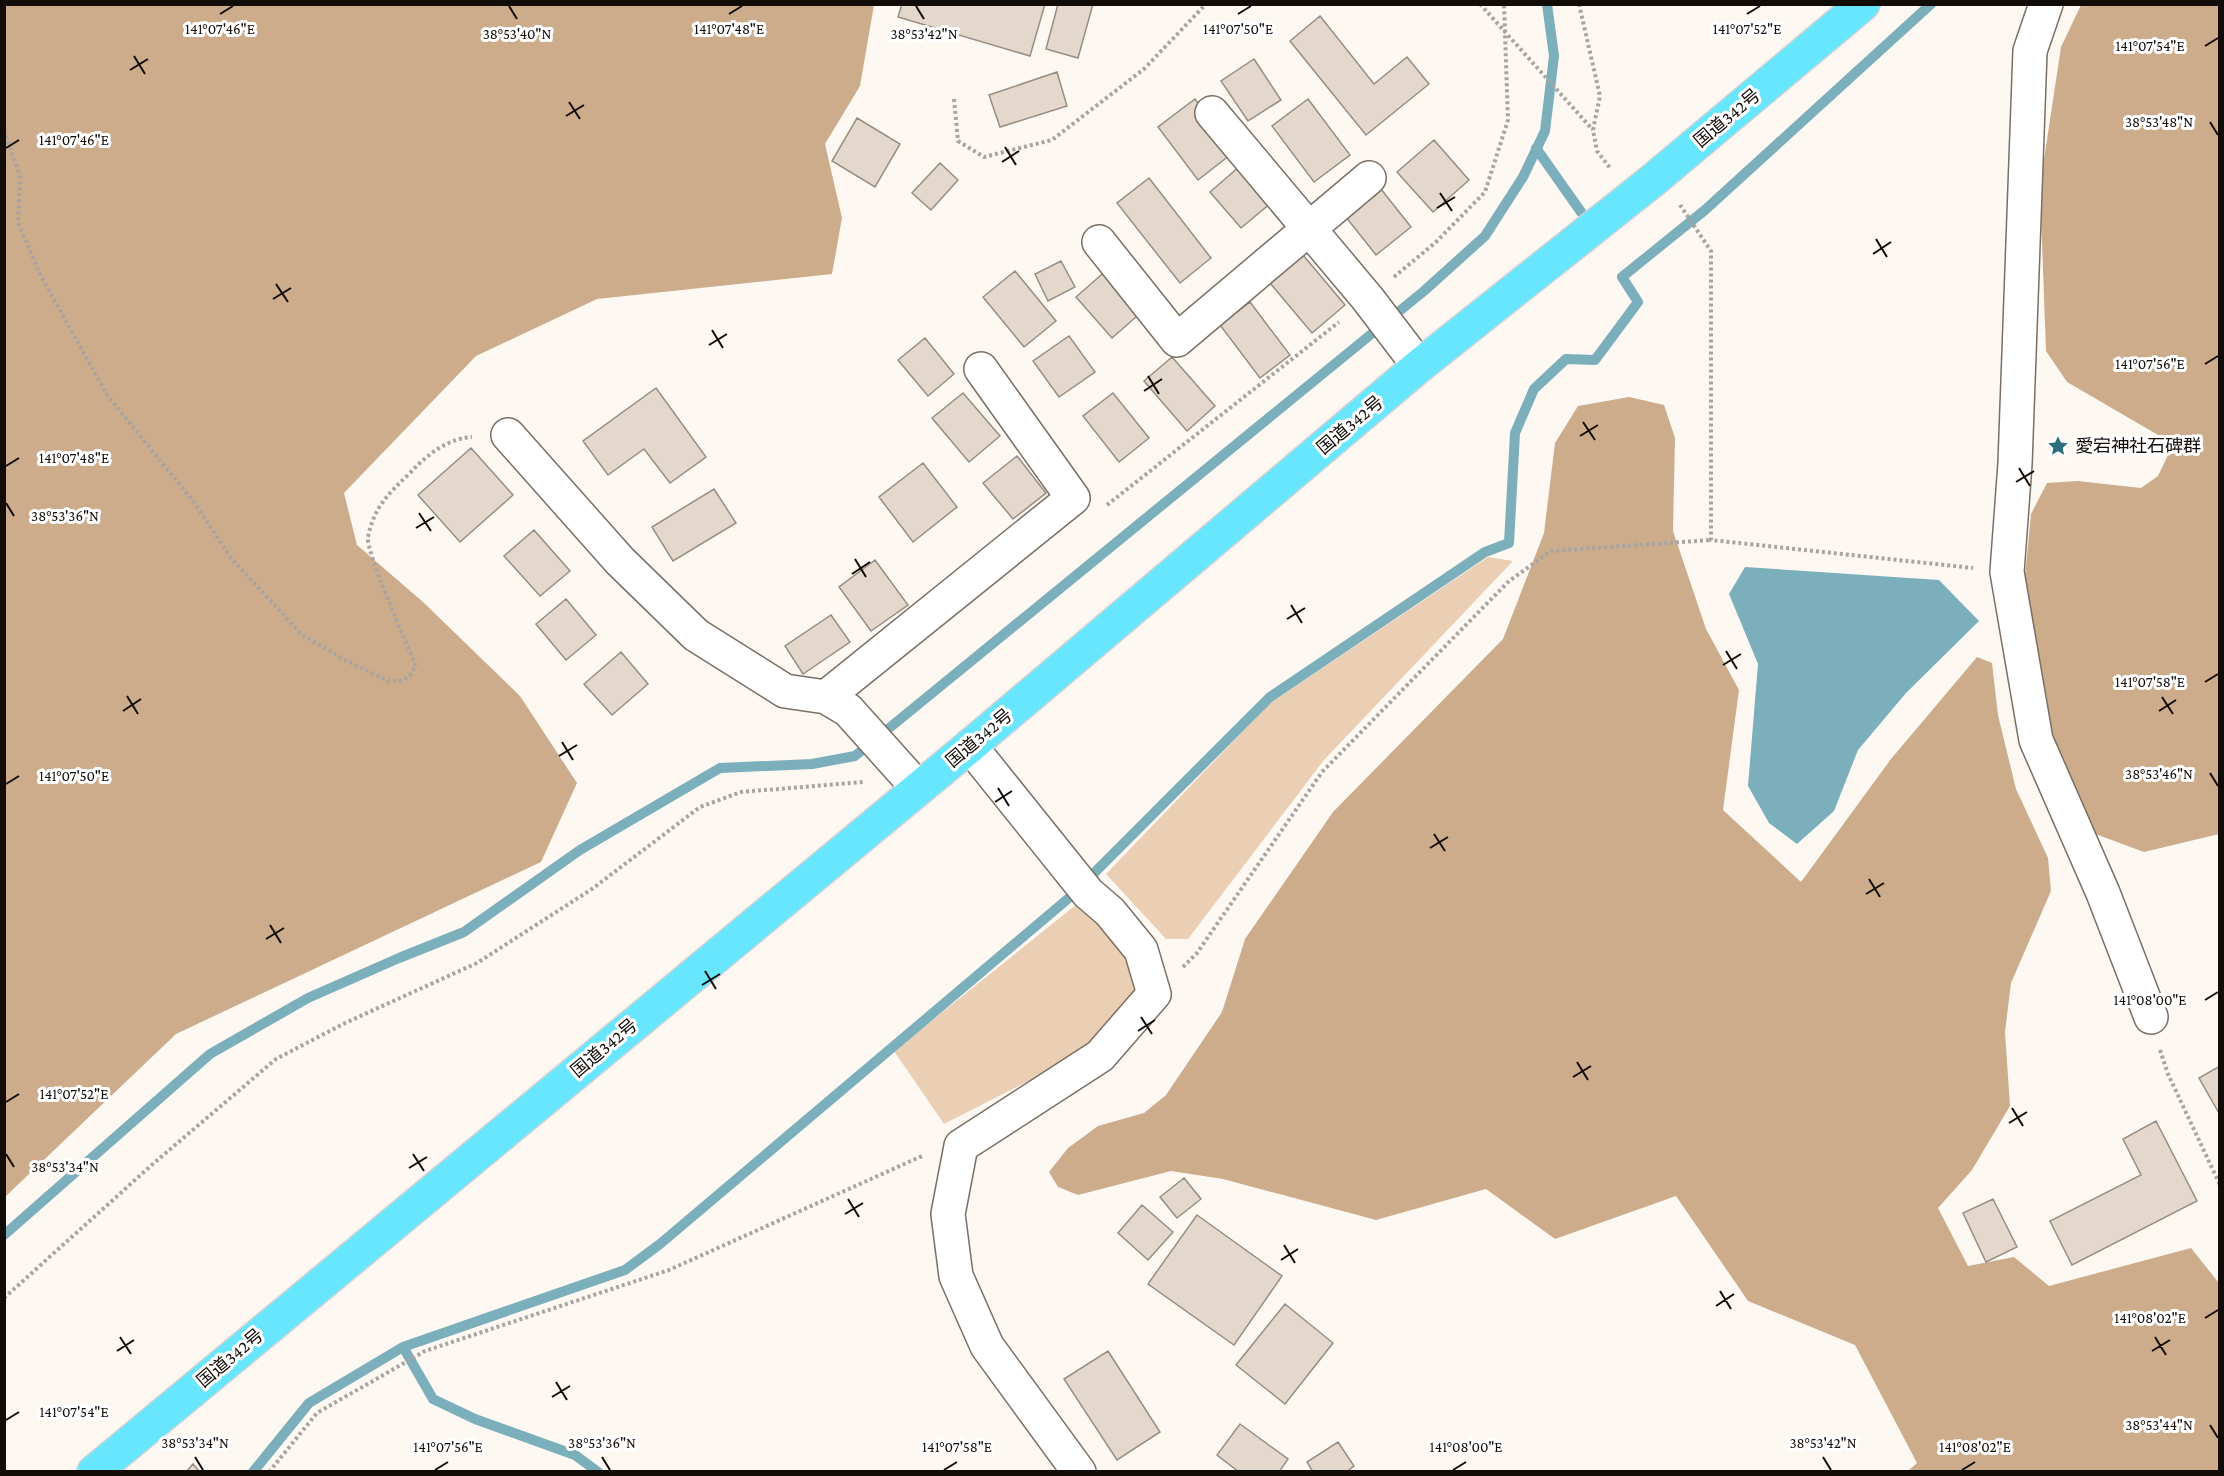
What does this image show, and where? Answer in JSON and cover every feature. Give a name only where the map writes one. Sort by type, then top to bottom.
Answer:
[{"type":"highway","name":"国道342号","points":[[94,1472],[914,782],[970,746],[1419,366],[1643,189],[1863,4]]},
{"type":"street","points":[[2046,4],[2030,51],[2015,464],[2007,572],[2036,740],[2103,893],[2151,1017]]},
{"type":"street","points":[[1212,113],[1368,299],[1419,366]]},
{"type":"street","points":[[1099,242],[1177,340],[1369,178]]},
{"type":"street","points":[[826,697],[1072,498],[981,369]]},
{"type":"street","points":[[508,435],[620,561],[696,635],[785,691],[826,697],[848,710],[914,782]]},
{"type":"street","points":[[970,746],[1088,893],[1110,912],[1141,950],[1154,994],[1100,1056],[961,1146],[948,1214],[956,1276],[987,1346],[1080,1472]]},
{"type":"path","points":[[954,99],[958,141],[984,157],[1052,140],[1144,69],[1206,4]]},
{"type":"path","points":[[1480,4],[1593,130]]},
{"type":"path","points":[[1099,512],[1368,299],[1436,242],[1485,192],[1508,120],[1504,4]]},
{"type":"path","points":[[1579,4],[1600,96],[1593,130],[1597,151],[1643,189],[1682,207],[1711,251],[1711,540]]},
{"type":"path","points":[[4,130],[20,176],[18,223],[41,276],[107,395],[193,501],[231,558],[301,634],[345,660],[388,681],[402,681],[410,675],[416,666],[388,600],[367,539],[380,503],[429,454],[460,438],[508,435]]},
{"type":"path","points":[[1154,994],[1197,953],[1322,772],[1509,580],[1551,552],[1711,540],[2007,572]]},
{"type":"path","points":[[4,1298],[154,1163],[276,1059],[345,1023],[477,963],[592,889],[700,807],[741,792],[914,782]]},
{"type":"path","points":[[2151,1017],[2168,1074],[2220,1185]]},
{"type":"path","points":[[268,1472],[317,1413],[425,1351],[669,1270],[926,1154],[961,1146]]},
{"type":"shaded area","points":[[5,4],[874,5],[860,86],[825,144],[842,218],[832,274],[597,299],[476,356],[344,493],[357,545],[423,602],[520,696],[577,783],[541,862],[176,1034],[5,1197]]},
{"type":"shaded area","points":[[2081,5],[2219,5],[2219,834],[2144,852],[2090,832],[2060,760],[2036,668],[2025,576],[2031,514],[2047,483],[2078,481],[2141,488],[2158,476],[2168,455],[2158,435],[2067,382],[2046,351],[2040,186],[2061,47]]},
{"type":"shaded area","points":[[1629,397],[1664,405],[1675,438],[1673,531],[1706,629],[1739,690],[1723,810],[1801,882],[1891,759],[1977,657],[1992,663],[1998,715],[2016,789],[2048,858],[2051,891],[2011,983],[2005,1032],[2010,1106],[1972,1170],[1938,1208],[1968,1266],[2014,1257],[2049,1286],[2191,1248],[2219,1283],[2219,1471],[1908,1471],[1917,1463],[1855,1345],[1748,1301],[1676,1196],[1555,1239],[1486,1189],[1376,1220],[1223,1179],[1171,1171],[1078,1195],[1058,1187],[1049,1172],[1068,1148],[1098,1126],[1144,1113],[1166,1095],[1222,1012],[1245,939],[1333,812],[1503,639],[1544,533],[1555,443],[1578,406]]},
{"type":"shaded area","points":[[1488,557],[1513,561],[1324,760],[1188,939],[1166,939],[1106,874],[1269,704]]},
{"type":"shaded area","points":[[1077,904],[1115,931],[1135,963],[1138,991],[1095,1047],[944,1124],[894,1051]]},
{"type":"water","points":[[1745,567],[1939,580],[1979,621],[1906,693],[1858,750],[1834,811],[1797,844],[1769,823],[1748,786],[1758,664],[1729,594]]},
{"type":"building","points":[[902,4],[1045,4],[1030,56],[898,17]]},
{"type":"building","points":[[1058,4],[1093,4],[1078,58],[1046,49]]},
{"type":"building","points":[[1320,16],[1374,84],[1407,57],[1429,84],[1366,135],[1290,41]]},
{"type":"building","points":[[1254,59],[1281,100],[1248,121],[1221,81]]},
{"type":"building","points":[[1057,72],[1067,106],[1000,127],[989,95]]},
{"type":"building","points":[[1195,99],[1235,151],[1198,180],[1158,127]]},
{"type":"building","points":[[1308,99],[1350,155],[1314,182],[1272,126]]},
{"type":"building","points":[[857,118],[900,144],[875,187],[832,161]]},
{"type":"building","points":[[1434,140],[1469,180],[1433,212],[1397,172]]},
{"type":"building","points":[[940,163],[958,180],[931,210],[912,193]]},
{"type":"building","points":[[1240,166],[1272,202],[1241,228],[1210,192]]},
{"type":"building","points":[[1149,178],[1211,258],[1180,283],[1117,203]]},
{"type":"building","points":[[1377,184],[1411,227],[1376,255],[1342,212]]},
{"type":"building","points":[[1303,255],[1345,305],[1312,333],[1270,283]]},
{"type":"building","points":[[1061,261],[1075,287],[1048,301],[1035,274]]},
{"type":"building","points":[[1108,269],[1144,310],[1112,338],[1076,297]]},
{"type":"building","points":[[1015,271],[1056,321],[1024,347],[983,297]]},
{"type":"building","points":[[1250,302],[1290,355],[1260,378],[1220,325]]},
{"type":"building","points":[[1069,336],[1095,372],[1059,397],[1033,361]]},
{"type":"building","points":[[925,338],[954,374],[928,396],[898,360]]},
{"type":"building","points":[[1172,357],[1215,406],[1187,431],[1144,381]]},
{"type":"building","points":[[656,388],[706,457],[670,483],[644,449],[608,475],[583,441]]},
{"type":"building","points":[[963,393],[1000,436],[969,462],[932,418]]},
{"type":"building","points":[[1113,393],[1149,438],[1119,462],[1083,416]]},
{"type":"building","points":[[471,448],[513,495],[460,542],[418,495]]},
{"type":"building","points":[[1017,456],[1046,493],[1013,519],[983,483]]},
{"type":"building","points":[[923,463],[957,507],[913,542],[879,497]]},
{"type":"building","points":[[714,489],[736,523],[673,561],[652,527]]},
{"type":"building","points":[[534,530],[570,571],[540,596],[504,556]]},
{"type":"building","points":[[875,560],[908,605],[871,631],[839,587]]},
{"type":"building","points":[[566,599],[596,635],[566,660],[536,624]]},
{"type":"building","points":[[831,615],[850,642],[803,674],[785,646]]},
{"type":"building","points":[[621,652],[648,684],[612,715],[584,684]]},
{"type":"building","points":[[2220,1066],[2220,1115],[2199,1078]]},
{"type":"building","points":[[2156,1121],[2197,1201],[2072,1265],[2050,1221],[2141,1175],[2123,1139]]},
{"type":"building","points":[[1184,1178],[1201,1199],[1177,1218],[1160,1197]]},
{"type":"building","points":[[1993,1199],[2017,1247],[1986,1262],[1963,1213]]},
{"type":"building","points":[[1142,1205],[1173,1232],[1148,1260],[1118,1233]]},
{"type":"building","points":[[1197,1215],[1282,1276],[1234,1345],[1148,1284]]},
{"type":"building","points":[[1285,1304],[1333,1343],[1285,1404],[1236,1365]]},
{"type":"building","points":[[1108,1351],[1160,1432],[1117,1460],[1064,1379]]},
{"type":"building","points":[[1240,1424],[1288,1459],[1279,1472],[1239,1472],[1217,1455]]},
{"type":"building","points":[[1338,1442],[1354,1466],[1346,1472],[1313,1472],[1307,1462]]},
{"type":"building","points":[[193,1464],[200,1472],[186,1472]]},
{"type":"waterway","points":[[4,1235],[210,1054],[308,998],[464,932],[580,850],[720,768],[812,764],[855,756],[1424,291],[1485,236],[1523,177],[1545,131],[1554,56],[1547,4]]},
{"type":"waterway","points":[[253,1472],[309,1403],[403,1347],[625,1270],[660,1244],[1070,897],[1270,697],[1485,552],[1509,543],[1515,433],[1534,389],[1566,359],[1595,360],[1638,302],[1622,277],[1705,210],[1931,4]]},
{"type":"waterway","points":[[1536,148],[1581,212]]},
{"type":"waterway","points":[[403,1347],[433,1399],[475,1419],[575,1455],[598,1472]]},
{"type":"place","name":"愛宕神社石碑群","points":[[2058,446]]}]
